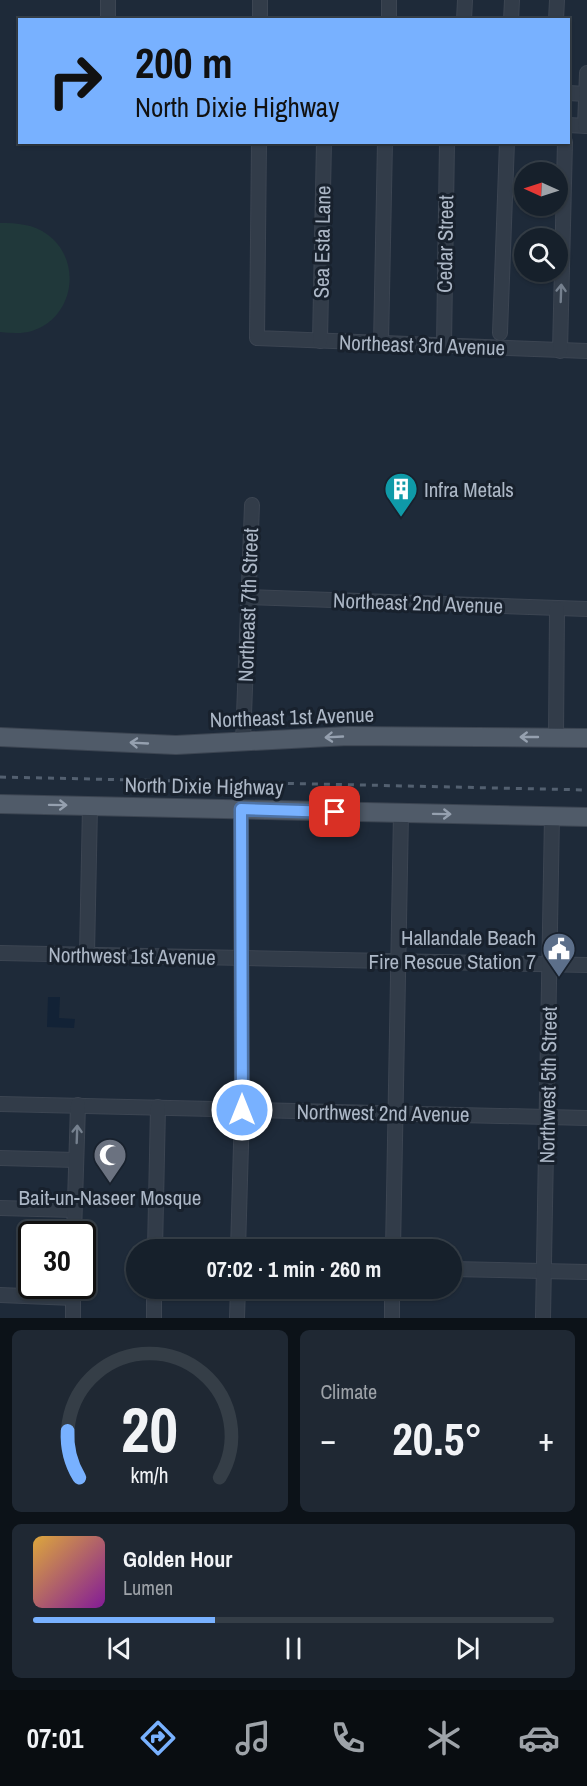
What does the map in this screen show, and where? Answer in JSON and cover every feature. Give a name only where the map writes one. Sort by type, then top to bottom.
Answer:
[{"type":"main road","name":"Northeast 1st Avenue","points":[[0,737],[176,745],[348,736],[587,738]]},
{"type":"main road","name":"North Dixie Highway","points":[[0,804],[587,817]]},
{"type":"street","points":[[108,0],[108,18]]},
{"type":"street","points":[[260,0],[260,18]]},
{"type":"street","points":[[389,0],[389,18]]},
{"type":"street","points":[[464,18],[465,0]]},
{"type":"street","points":[[511,18],[512,0]]},
{"type":"street","points":[[556,18],[557,0]]},
{"type":"street","points":[[570,125],[586,126],[587,73]]},
{"type":"street","points":[[570,93],[586,94]]},
{"type":"street","name":"Northeast 3rd Avenue","points":[[259,144],[257,338],[587,351]]},
{"type":"street","name":"Sea Esta Lane","points":[[320,341],[324,144]]},
{"type":"street","points":[[381,344],[385,144]]},
{"type":"street","name":"Cedar Street","points":[[444,346],[447,144]]},
{"type":"street","points":[[500,333],[507,144]]},
{"type":"street","points":[[560,351],[565,144]]},
{"type":"street","name":"Northeast 7th Street","points":[[243,741],[252,505]]},
{"type":"street","name":"Northeast 2nd Avenue","points":[[249,597],[587,609]]},
{"type":"street","points":[[556,609],[556,737]]},
{"type":"street","points":[[87,954],[90,806]]},
{"type":"street","points":[[238,1239],[242,1110],[241,809]]},
{"type":"street","points":[[393,1239],[401,813]]},
{"type":"street","name":"Northwest 5th Street","points":[[543,1318],[552,816]]},
{"type":"street","name":"Northwest 1st Avenue","points":[[0,953],[587,965]]},
{"type":"street","name":"Northwest 2nd Avenue","points":[[0,1104],[587,1118]]},
{"type":"street","points":[[74,1221],[78,1105]]},
{"type":"street","points":[[155,1239],[158,1107]]},
{"type":"street","points":[[0,1158],[76,1160]]},
{"type":"street","points":[[0,1208],[74,1210]]},
{"type":"street","points":[[462,1269],[587,1272]]},
{"type":"street","points":[[0,1295],[18,1294]]},
{"type":"street","points":[[73,1299],[73,1318]]},
{"type":"street","points":[[154,1299],[154,1318]]},
{"type":"street","points":[[237,1318],[238,1299]]},
{"type":"street","points":[[392,1299],[392,1318]]},
{"type":"green space","points":[[0,223],[25,225],[43,231],[59,246],[66,259],[69,288],[65,302],[46,324],[32,331],[0,332]]},
{"type":"water","points":[[48,997],[60,997],[59,1018],[75,1019],[74,1028],[47,1027]]},
{"type":"railway","points":[[0,777],[587,790]]},
{"type":"place","name":"Infra Metals","points":[[401,518]]},
{"type":"place","name":"Hallandale Beach Fire Rescue Station 7","points":[[559,978]]},
{"type":"place","name":"Bait-un-Naseer Mosque","points":[[110,1184]]},
{"type":"route","points":[[242,1110],[241,809],[335,812]]}]
